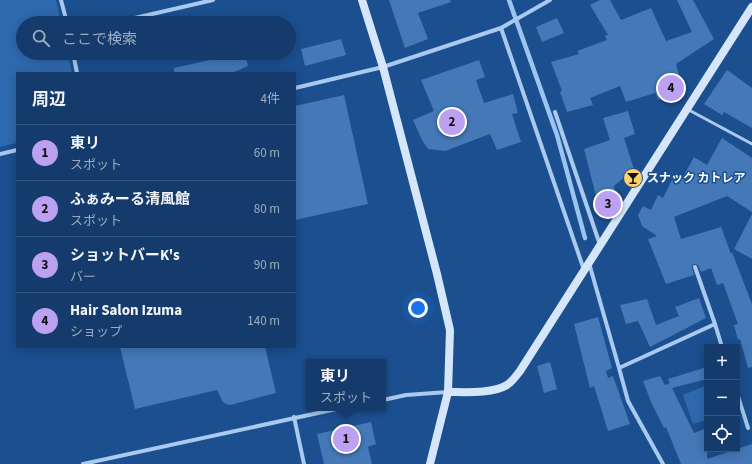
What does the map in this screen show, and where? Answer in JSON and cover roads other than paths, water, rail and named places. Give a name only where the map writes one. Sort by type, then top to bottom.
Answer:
[{"type":"street","points":[[61,0],[64,16]]},
{"type":"street","points":[[139,16],[192,2],[213,0]]},
{"type":"street","points":[[362,0],[383,67],[437,274],[450,330],[448,392],[430,464]]},
{"type":"street","points":[[296,88],[383,67],[501,28],[550,0]]},
{"type":"street","points":[[386,399],[406,395],[496,390],[512,381],[520,371],[601,245],[752,7]]},
{"type":"street","points":[[501,28],[584,270]]},
{"type":"street","points":[[74,60],[77,72]]},
{"type":"street","points":[[555,112],[601,245]]},
{"type":"street","points":[[0,154],[16,150]]},
{"type":"street","points":[[589,263],[628,401],[663,464]]},
{"type":"street","points":[[695,267],[721,344]]},
{"type":"street","points":[[619,368],[715,324]]},
{"type":"street","points":[[740,403],[748,428]]},
{"type":"street","points":[[83,464],[327,411]]},
{"type":"street","points":[[294,418],[304,464]]},
{"type":"lane","points":[[687,109],[752,144]]},
{"type":"waterway","points":[[509,0],[557,135],[585,238]]},
{"type":"place","name":"Hair Salon Izuma","points":[[671,88]]},
{"type":"place","name":"ふぁみーる清風館","points":[[452,122]]},
{"type":"place","name":"スナック カトレア","points":[[633,178]]},
{"type":"place","name":"ショットバーK's","points":[[608,204]]},
{"type":"place","name":"東リ","points":[[346,439]]}]
